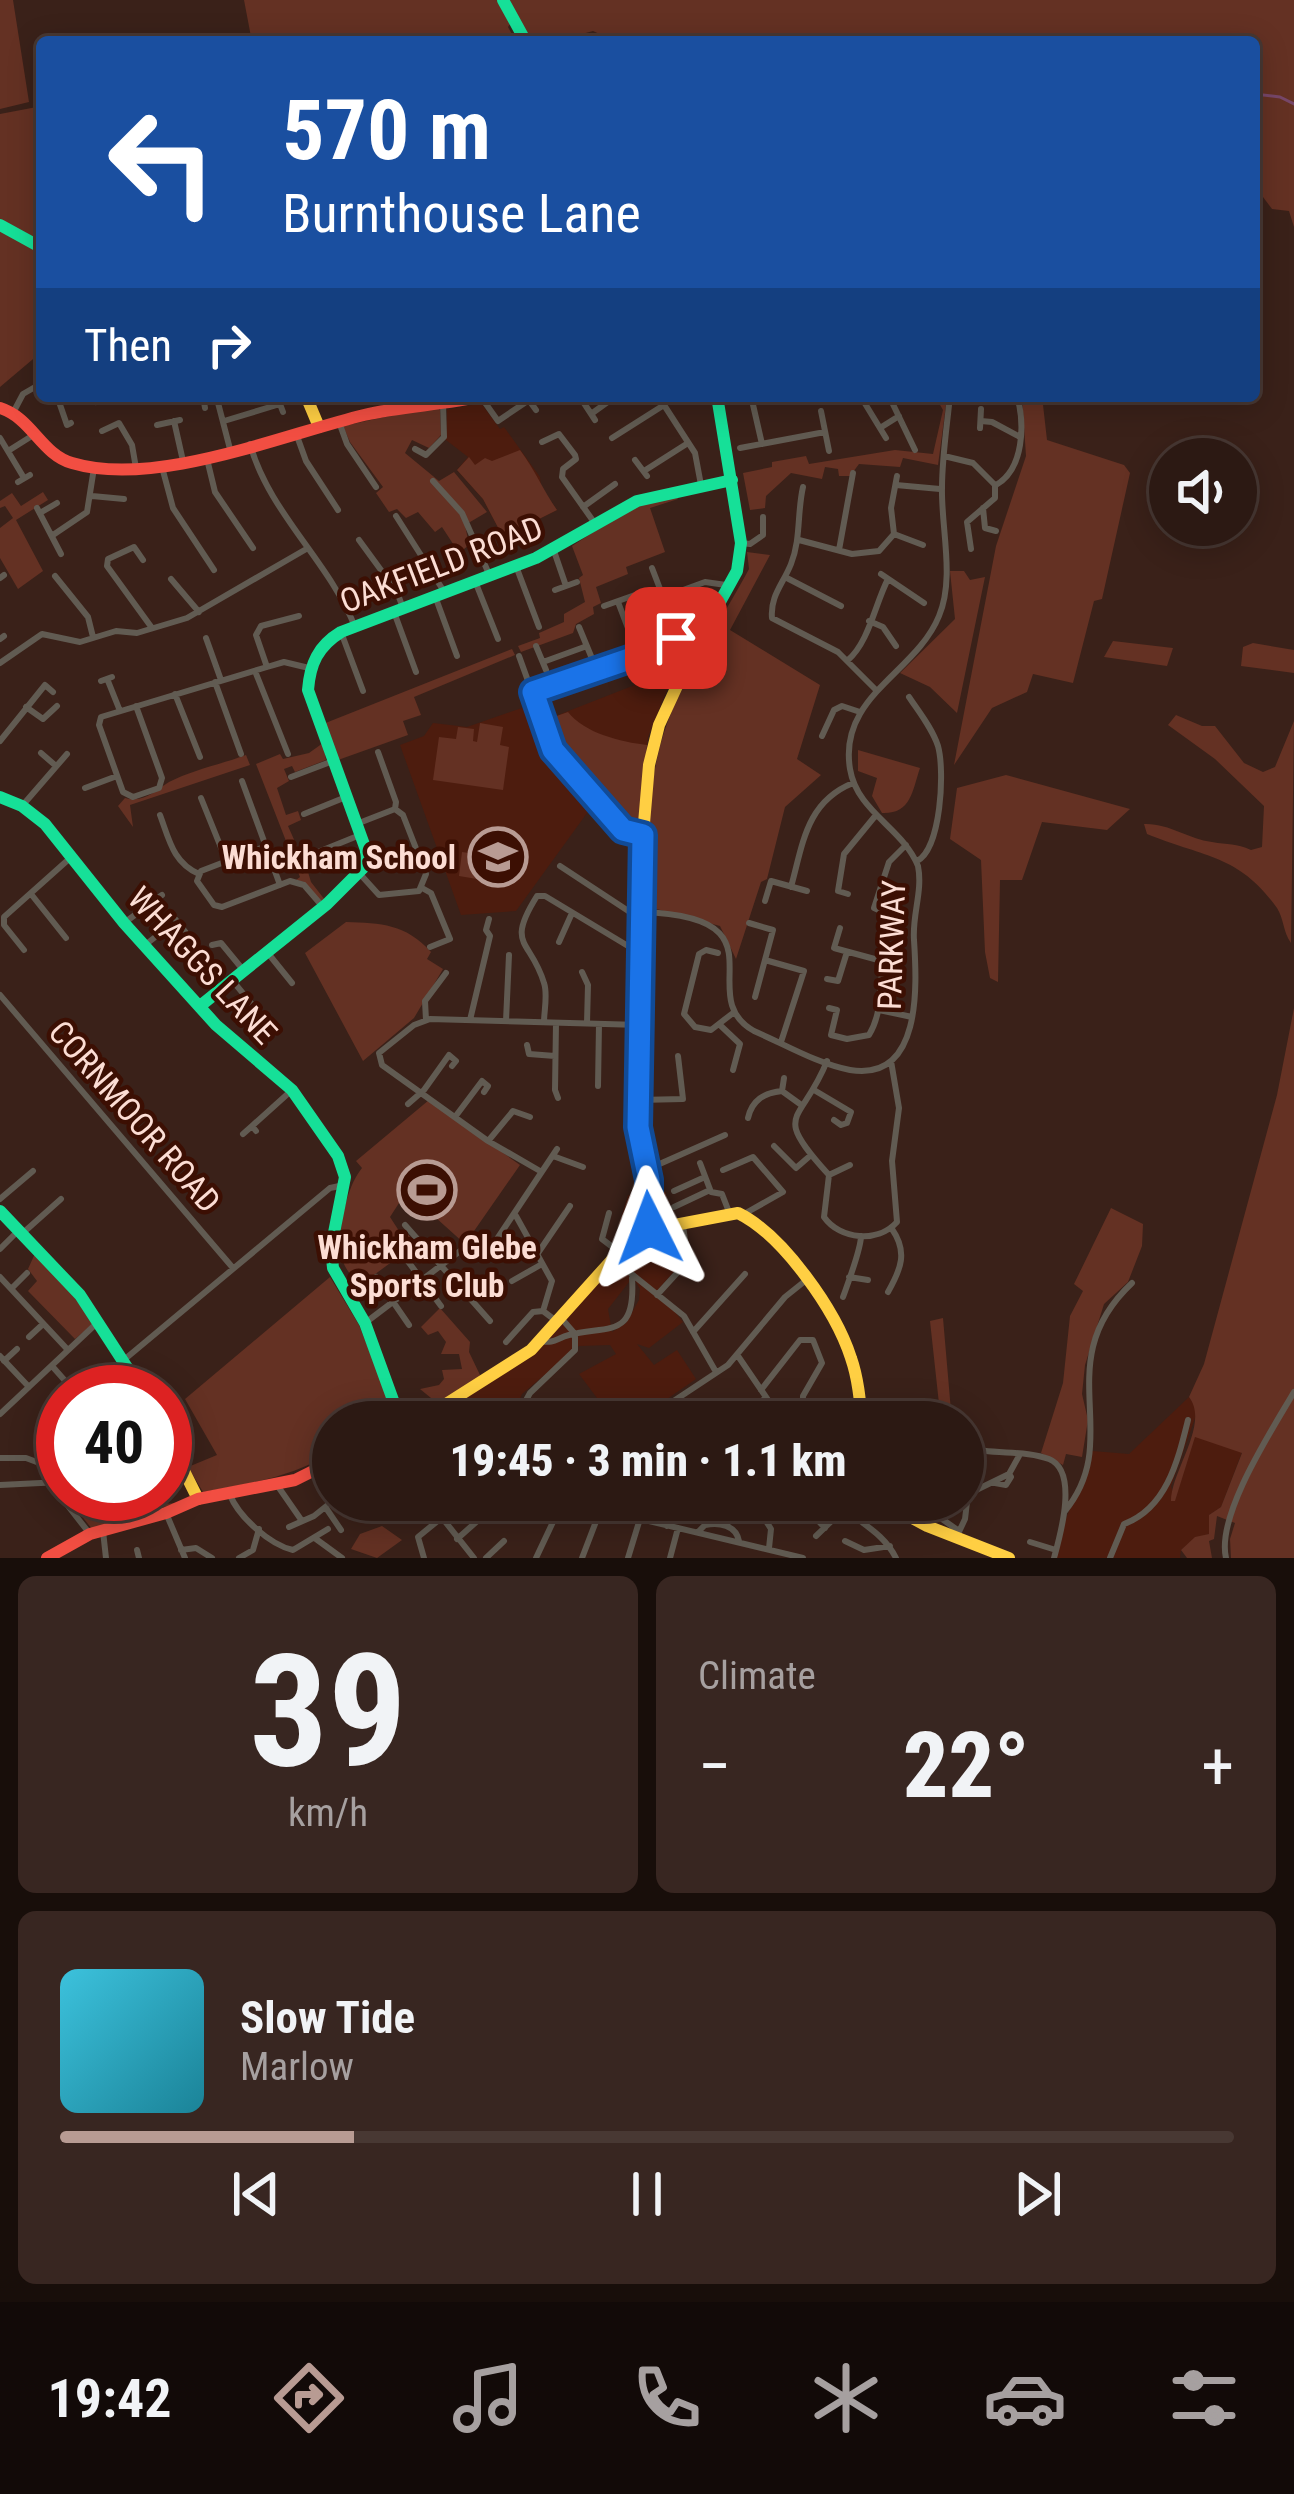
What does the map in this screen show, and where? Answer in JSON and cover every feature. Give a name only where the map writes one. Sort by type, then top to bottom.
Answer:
[{"type":"street","points":[[503,0],[523,36]]},
{"type":"street","points":[[0,225],[36,245]]},
{"type":"street","points":[[36,386],[7,410],[37,433],[59,460],[136,471],[411,402]]},
{"type":"street","points":[[58,402],[67,425],[71,423]]},
{"type":"street","points":[[205,408],[208,402]]},
{"type":"street","points":[[222,402],[230,449]]},
{"type":"street","points":[[314,402],[319,427]]},
{"type":"street","points":[[429,402],[449,402]]},
{"type":"street","points":[[486,402],[498,421],[523,402]]},
{"type":"street","points":[[531,402],[536,410]]},
{"type":"street","points":[[583,402],[593,417],[609,402]]},
{"type":"street","points":[[649,1228],[638,1127],[643,835],[658,725],[737,571],[741,543],[719,402]]},
{"type":"street","points":[[753,402],[762,444]]},
{"type":"street","points":[[865,402],[886,438]]},
{"type":"street","points":[[892,402],[915,450]]},
{"type":"street","points":[[790,887],[801,839],[814,813],[832,794],[853,784],[849,747],[860,712],[875,689],[926,638],[941,612],[946,575],[941,489],[948,402]]},
{"type":"street","points":[[995,485],[1014,468],[1020,437],[1017,402]]},
{"type":"street","points":[[415,449],[425,455],[444,437],[443,403]]},
{"type":"street","points":[[224,421],[280,404],[283,412]]},
{"type":"street","points":[[612,438],[664,405],[695,453],[701,486]]},
{"type":"street","points":[[981,409],[981,424],[992,422],[1020,437]]},
{"type":"street","points":[[820,411],[829,451]]},
{"type":"street","points":[[880,428],[899,416]]},
{"type":"street","points":[[158,424],[177,421],[183,461]]},
{"type":"street","points":[[339,422],[347,444],[376,487]]},
{"type":"street","points":[[102,431],[119,423],[132,445],[136,471]]},
{"type":"street","points":[[740,448],[825,432]]},
{"type":"street","points":[[8,451],[37,433]]},
{"type":"street","points":[[296,433],[306,461],[338,510]]},
{"type":"street","points":[[542,442],[559,434],[576,458],[562,477],[596,525]]},
{"type":"street","points":[[0,438],[24,478]]},
{"type":"street","points":[[635,460],[645,474],[688,443]]},
{"type":"street","points":[[250,444],[259,478],[345,602],[364,691]]},
{"type":"street","points":[[206,455],[215,492],[253,548]]},
{"type":"street","points":[[944,456],[973,463],[995,485],[995,498],[967,522],[971,549]]},
{"type":"street","points":[[53,536],[84,516],[94,467]]},
{"type":"street","points":[[162,467],[173,508],[214,571]]},
{"type":"street","points":[[839,550],[852,477],[842,478]]},
{"type":"street","name":"OAKFIELD ROAD","points":[[310,668],[319,650],[348,629],[554,550],[637,501],[732,480]]},
{"type":"street","points":[[798,540],[874,554],[893,534],[897,480],[941,489]]},
{"type":"street","points":[[433,481],[462,513],[490,576]]},
{"type":"street","points":[[583,507],[615,484]]},
{"type":"street","points":[[803,487],[798,540],[774,596],[772,619],[835,650],[875,689]]},
{"type":"street","points":[[90,495],[124,499]]},
{"type":"street","points":[[57,503],[38,511],[61,554]]},
{"type":"street","points":[[983,508],[985,528],[996,531]]},
{"type":"street","points":[[396,516],[440,594],[458,656]]},
{"type":"street","points":[[741,543],[750,544],[763,535],[763,517]]},
{"type":"street","points":[[893,534],[923,545]]},
{"type":"street","points":[[359,540],[397,592],[416,672]]},
{"type":"street","points":[[144,560],[128,547],[108,559],[107,566],[152,628]]},
{"type":"street","points":[[0,663],[42,634],[80,642],[152,628],[199,611],[308,548]]},
{"type":"street","points":[[554,550],[566,586]]},
{"type":"street","points":[[516,566],[539,627]]},
{"type":"street","points":[[533,692],[670,645],[676,638],[652,568]]},
{"type":"street","points":[[55,576],[88,617],[93,637]]},
{"type":"street","points":[[847,661],[862,644],[885,576],[924,603]]},
{"type":"street","points":[[785,577],[842,606]]},
{"type":"street","points":[[171,579],[199,611]]},
{"type":"street","points":[[475,581],[498,639]]},
{"type":"street","points":[[555,590],[577,582]]},
{"type":"street","points":[[664,597],[704,582],[730,586]]},
{"type":"street","points":[[604,606],[635,595]]},
{"type":"street","points":[[618,602],[639,657]]},
{"type":"street","points":[[268,667],[256,634],[261,626],[299,616]]},
{"type":"street","points":[[869,621],[883,627],[896,646]]},
{"type":"street","points":[[580,627],[598,673]]},
{"type":"street","points":[[206,638],[241,754]]},
{"type":"street","points":[[536,646],[544,666],[587,646]]},
{"type":"street","points":[[519,656],[553,750],[623,830],[643,835]]},
{"type":"street","points":[[136,706],[162,778],[158,788],[129,797],[98,725],[101,717],[136,706],[175,694],[284,662],[310,668],[310,696],[366,850],[360,874],[200,1006]]},
{"type":"street","points":[[255,670],[288,754]]},
{"type":"street","points":[[107,679],[120,711]]},
{"type":"street","points":[[0,741],[45,685],[53,692]]},
{"type":"street","points":[[175,694],[200,757]]},
{"type":"street","points":[[909,697],[932,730],[940,757],[936,834],[930,853],[917,861]]},
{"type":"street","points":[[26,707],[44,719],[54,707]]},
{"type":"street","points":[[822,736],[837,707],[860,712]]},
{"type":"street","points":[[378,752],[395,809]]},
{"type":"street","points":[[41,753],[56,766]]},
{"type":"street","points":[[22,806],[67,754]]},
{"type":"street","points":[[291,777],[333,761]]},
{"type":"street","points":[[85,788],[117,776]]},
{"type":"street","points":[[242,781],[280,885]]},
{"type":"street","name":"PARKWAY","points":[[853,784],[906,845],[917,861],[920,878],[913,931],[913,1017],[905,1046],[891,1061]]},
{"type":"street","name":"WHAGGS LANE","points":[[0,797],[22,806],[45,824],[124,923],[200,1006],[255,1063],[292,1090],[340,1160],[344,1185]]},
{"type":"street","points":[[304,814],[346,797]]},
{"type":"street","points":[[201,798],[226,860]]},
{"type":"street","points":[[317,852],[395,809]]},
{"type":"street","points":[[360,874],[380,896],[410,895],[422,888],[426,874],[403,815],[395,809]]},
{"type":"street","points":[[160,814],[174,853],[199,874]]},
{"type":"street","points":[[848,894],[838,891],[844,854],[876,815]]},
{"type":"street","points":[[883,912],[874,908],[889,862],[906,845]]},
{"type":"street","points":[[266,846],[226,860],[199,874],[197,881],[218,907],[298,881],[323,907]]},
{"type":"street","points":[[24,950],[3,920],[71,857]]},
{"type":"street","points":[[560,866],[642,916],[698,921],[724,938],[731,956],[728,992],[733,1012],[747,1027],[826,1061],[861,1070],[891,1061],[899,1108],[892,1161],[897,1222],[892,1228],[861,1236],[841,1233],[824,1217],[829,1175],[795,1134],[794,1114],[814,1090],[826,1061]]},
{"type":"street","points":[[765,901],[771,881],[807,891]]},
{"type":"street","points":[[422,888],[431,893],[450,939],[430,947]]},
{"type":"street","points":[[544,1022],[545,986],[522,945],[523,920],[540,894],[641,955]]},
{"type":"street","points":[[31,895],[67,938]]},
{"type":"street","points":[[124,923],[162,895]]},
{"type":"street","points":[[560,942],[572,913]]},
{"type":"street","points":[[470,1020],[490,936],[489,919]]},
{"type":"street","points":[[145,945],[178,922],[187,934]]},
{"type":"street","points":[[749,923],[773,929],[755,997]]},
{"type":"street","points":[[840,928],[834,948],[882,961]]},
{"type":"street","points":[[212,945],[221,943],[260,1014]]},
{"type":"street","points":[[829,1008],[837,1010],[831,1035],[847,1039],[869,1035],[879,1010],[882,961],[888,948]]},
{"type":"street","points":[[267,952],[292,983]]},
{"type":"street","points":[[718,952],[699,954],[684,1010],[695,1027],[711,1030],[733,1012]]},
{"type":"street","points":[[827,979],[838,981],[847,952]]},
{"type":"street","points":[[506,1022],[508,956]]},
{"type":"street","points":[[765,960],[804,971],[781,1042]]},
{"type":"street","points":[[582,972],[588,985],[587,1023]]},
{"type":"street","points":[[426,1020],[425,1001],[446,973]]},
{"type":"street","name":"CORNMOOR ROAD","points":[[0,995],[233,1268]]},
{"type":"street","points":[[879,1010],[913,1017]]},
{"type":"street","points":[[540,1171],[488,1142],[382,1065],[379,1057],[387,1045],[426,1020],[640,1025]]},
{"type":"street","points":[[556,1023],[558,1098]]},
{"type":"street","points":[[598,1024],[598,1086]]},
{"type":"street","points":[[721,1026],[740,1044],[733,1070]]},
{"type":"street","points":[[527,1046],[529,1054],[555,1056]]},
{"type":"street","points":[[408,1104],[449,1055],[455,1061],[452,1066]]},
{"type":"street","points":[[638,1100],[682,1099],[678,1056]]},
{"type":"street","points":[[782,1091],[784,1078]]},
{"type":"street","points":[[455,1117],[482,1082],[488,1086],[484,1092]]},
{"type":"street","points":[[243,1134],[254,1129],[292,1090]]},
{"type":"street","points":[[814,1090],[850,1112],[848,1123],[834,1120]]},
{"type":"street","points":[[740,1107],[749,1114],[762,1096],[782,1091],[800,1104]]},
{"type":"street","points":[[488,1142],[513,1111],[530,1117]]},
{"type":"street","points":[[646,1170],[725,1135]]},
{"type":"street","points":[[774,1146],[796,1168],[811,1155]]},
{"type":"street","points":[[365,1323],[468,1245],[491,1248],[555,1153],[579,1166],[578,1152]]},
{"type":"street","points":[[451,1401],[541,1341],[616,1256],[649,1228],[737,1214],[783,1193],[753,1157],[723,1170]]},
{"type":"street","points":[[700,1163],[710,1190]]},
{"type":"street","points":[[829,1175],[850,1165]]},
{"type":"street","points":[[0,1199],[33,1172]]},
{"type":"street","points":[[674,1191],[705,1177]]},
{"type":"street","points":[[124,1359],[330,1188],[344,1185],[332,1263],[365,1323],[393,1401]]},
{"type":"street","points":[[674,1207],[710,1190],[722,1194],[737,1214],[775,1238],[849,1350],[858,1401]]},
{"type":"street","points":[[0,1249],[61,1199]]},
{"type":"street","points":[[537,1254],[570,1206]]},
{"type":"street","points":[[625,1217],[631,1207],[650,1212]]},
{"type":"street","points":[[0,1211],[56,1262],[127,1365]]},
{"type":"street","points":[[609,1213],[602,1239],[632,1278],[684,1316],[716,1372]]},
{"type":"street","points":[[516,1216],[553,1284],[543,1311]]},
{"type":"street","points":[[657,1295],[688,1259],[682,1222]]},
{"type":"street","points":[[404,1227],[490,1322]]},
{"type":"street","points":[[888,1292],[903,1253],[892,1228]]},
{"type":"street","points":[[843,1297],[861,1236]]},
{"type":"street","points":[[404,1256],[441,1306]]},
{"type":"street","points":[[512,1281],[542,1264]]},
{"type":"street","points":[[11,1289],[27,1273]]},
{"type":"street","points":[[693,1332],[745,1274]]},
{"type":"street","points":[[0,1277],[68,1350]]},
{"type":"street","points":[[376,1277],[410,1324]]},
{"type":"street","points":[[849,1277],[868,1280]]},
{"type":"street","points":[[541,1341],[553,1343],[575,1334],[607,1331],[620,1323],[632,1301],[632,1278]]},
{"type":"street","points":[[673,1401],[738,1356],[805,1281]]},
{"type":"street","points":[[1065,1511],[1080,1489],[1093,1418],[1086,1390],[1088,1360],[1107,1306],[1132,1282]]},
{"type":"street","points":[[506,1342],[533,1312],[543,1311],[575,1334],[575,1350],[526,1401]]},
{"type":"street","points":[[53,1365],[99,1321]]},
{"type":"street","points":[[29,1337],[44,1324]]},
{"type":"street","points":[[761,1390],[800,1340],[810,1338],[822,1363],[802,1401]]},
{"type":"street","points":[[17,1348],[2,1358],[29,1387]]},
{"type":"street","points":[[738,1356],[768,1401]]},
{"type":"street","points":[[0,1414],[36,1381]]},
{"type":"street","points":[[1226,1558],[1230,1519],[1294,1392]]},
{"type":"street","points":[[762,1401],[766,1398]]},
{"type":"street","points":[[0,1399],[8,1407]]},
{"type":"street","points":[[1110,1558],[1124,1525],[1136,1520],[1171,1482],[1188,1420]]},
{"type":"street","points":[[984,1450],[1053,1461],[1062,1473],[1065,1511],[1055,1554],[1030,1542]]},
{"type":"street","points":[[984,1486],[1009,1474],[1019,1456]]},
{"type":"street","points":[[0,1458],[36,1461]]},
{"type":"street","points":[[192,1502],[312,1473]]},
{"type":"street","points":[[0,1485],[36,1483]]},
{"type":"street","points":[[277,1485],[302,1522]]},
{"type":"street","points":[[1064,1485],[1080,1489]]},
{"type":"street","points":[[192,1487],[198,1499]]},
{"type":"street","points":[[229,1493],[233,1504],[280,1547],[293,1550],[328,1529]]},
{"type":"street","points":[[289,1527],[312,1516]]},
{"type":"street","points":[[86,1521],[97,1532],[106,1558]]},
{"type":"street","points":[[46,1558],[97,1532],[137,1521]]},
{"type":"street","points":[[169,1521],[183,1554],[196,1548],[212,1558]]},
{"type":"street","points":[[335,1521],[341,1530]]},
{"type":"street","points":[[424,1558],[418,1537],[438,1521]]},
{"type":"street","points":[[442,1521],[474,1558]]},
{"type":"street","points":[[458,1539],[478,1521]]},
{"type":"street","points":[[536,1558],[556,1521]]},
{"type":"street","points":[[582,1558],[596,1521]]},
{"type":"street","points":[[628,1558],[640,1521]]},
{"type":"street","points":[[644,1521],[803,1558]]},
{"type":"street","points":[[667,1526],[668,1521]]},
{"type":"street","points":[[766,1521],[771,1529],[769,1548]]},
{"type":"street","points":[[818,1521],[824,1528]]},
{"type":"street","points":[[816,1536],[831,1521]]},
{"type":"street","points":[[862,1521],[884,1536],[896,1558]]},
{"type":"street","points":[[926,1521],[1009,1558]]},
{"type":"street","points":[[941,1521],[957,1535]]},
{"type":"street","points":[[957,1535],[960,1521]]},
{"type":"street","points":[[698,1532],[705,1525],[722,1524],[735,1531],[739,1541]]},
{"type":"street","points":[[670,1558],[678,1528]]},
{"type":"street","points":[[239,1558],[253,1550],[259,1529]]},
{"type":"street","points":[[316,1539],[342,1558]]},
{"type":"street","points":[[486,1558],[504,1541]]},
{"type":"street","points":[[845,1541],[864,1550],[890,1546]]},
{"type":"shaded area","points":[[0,0],[13,0],[29,102],[0,109]]},
{"type":"shaded area","points":[[244,0],[498,0],[513,36],[251,36]]},
{"type":"shaded area","points":[[508,0],[1294,0],[1294,227],[1289,211],[1272,209],[1260,193],[1260,36],[604,36],[593,31],[582,34],[588,36],[527,36]]},
{"type":"shaded area","points":[[36,107],[36,239],[0,220],[0,114]]},
{"type":"shaded area","points":[[0,228],[36,248],[36,357],[0,387]]},
{"type":"shaded area","points":[[938,402],[946,402],[938,465],[903,458],[900,467],[859,464],[850,476],[839,476],[838,469],[825,467],[822,479],[791,473],[766,496],[765,508],[750,510],[743,473],[806,456],[809,464],[895,450],[933,454],[943,410]]},
{"type":"shaded area","points":[[1022,402],[1043,402],[1047,440],[1124,465],[1130,473],[1102,599],[1094,601],[1073,683],[1033,674],[1027,692],[992,708],[954,765],[996,546],[1026,456]]},
{"type":"shaded area","points":[[481,403],[540,477],[541,487],[557,510],[503,537],[483,499],[457,470],[468,457],[446,440],[447,410]]},
{"type":"shaded area","points":[[436,406],[441,435],[429,448],[412,440],[405,453],[439,481],[454,472],[487,512],[465,525],[469,545],[459,553],[442,527],[435,532],[418,512],[406,518],[397,509],[389,512],[376,493],[383,487],[343,426]]},
{"type":"shaded area","points":[[520,450],[557,510],[503,537],[483,499],[457,470],[469,457],[475,465]]},
{"type":"shaded area","points":[[43,492],[48,500],[16,520],[43,571],[18,589],[0,558],[0,528],[13,518],[5,506],[0,508],[0,501],[12,493],[21,506]]},
{"type":"shaded area","points":[[678,499],[650,508],[665,552],[626,567],[628,574],[596,587],[601,603],[593,607],[594,614],[576,624],[573,633],[521,652],[518,646],[540,638],[539,633],[564,622],[564,614],[585,602],[579,578],[583,575],[572,546],[632,507]]},
{"type":"shaded area","points":[[747,552],[770,555],[730,630],[820,685],[797,759],[821,775],[785,807],[767,879],[761,882],[736,959],[720,926],[649,907],[649,833],[664,733],[684,684],[749,569]]},
{"type":"shaded area","points":[[950,571],[964,571],[970,580],[985,577],[957,713],[930,687],[900,673],[955,619]]},
{"type":"shaded area","points":[[1113,641],[1173,648],[1167,666],[1104,657]]},
{"type":"shaded area","points":[[1253,643],[1294,650],[1294,673],[1241,666],[1243,647]]},
{"type":"shaded area","points":[[512,649],[515,655],[414,697],[421,715],[403,721],[408,735],[338,760],[323,724]]},
{"type":"shaded area","points":[[668,672],[672,678],[648,737],[639,819],[562,750],[548,719]]},
{"type":"shaded area","name":"Whickham School","points":[[533,704],[553,753],[595,802],[516,911],[461,915],[400,745],[424,736],[433,723],[467,727]]},
{"type":"shaded area","points":[[568,712],[593,731],[647,745],[639,819],[627,828],[562,750],[548,719]]},
{"type":"shaded area","points":[[1176,715],[1215,726],[1244,763],[1263,772],[1275,767],[1294,721],[1291,943],[1277,908],[1248,877],[1218,859],[1147,834],[1144,824],[1251,850],[1262,847],[1264,806],[1215,759],[1168,725]]},
{"type":"shaded area","points":[[480,723],[503,727],[500,745],[509,747],[503,790],[433,780],[439,737],[456,739],[458,727],[474,729],[473,741],[477,742]]},
{"type":"shaded area","points":[[323,743],[326,760],[295,772],[292,766],[284,769],[289,781],[277,788],[286,815],[298,811],[301,820],[288,826],[300,853],[310,850],[313,858],[305,862],[311,882],[325,900],[321,903],[304,882],[296,880],[300,877],[256,764],[280,754],[283,759],[309,753]]},
{"type":"shaded area","points":[[858,750],[920,768],[905,806],[882,813],[872,796],[877,778],[858,771]]},
{"type":"shaded area","points":[[246,755],[250,765],[130,805],[133,827],[118,806],[125,798],[144,798],[178,778]]},
{"type":"shaded area","points":[[1006,775],[1130,809],[1107,830],[1042,822],[1022,880],[1000,880],[998,982],[990,978],[985,952],[981,860],[950,839],[957,788]]},
{"type":"shaded area","points":[[462,852],[504,858],[501,883],[459,876]]},
{"type":"shaded area","points":[[346,922],[402,930],[422,943],[431,952],[427,959],[443,969],[414,1018],[363,1061],[305,953]]},
{"type":"shaded area","points":[[1294,1008],[1294,1558],[1231,1558],[1235,1523],[1217,1516],[1214,1539],[1209,1541],[1212,1558],[1187,1558],[1181,1550],[1195,1537],[1209,1534],[1209,1515],[1221,1507],[1242,1453],[1195,1437],[1175,1501],[1171,1501],[1193,1434],[1194,1408],[1189,1397],[1204,1364],[1277,1095]]},
{"type":"shaded area","name":"Whickham Glebe Sports Club","points":[[429,1100],[520,1165],[465,1244],[425,1208],[401,1200],[390,1217],[401,1234],[406,1232],[416,1244],[359,1286],[343,1262],[340,1242],[348,1196],[362,1168],[356,1161]]},
{"type":"shaded area","points":[[666,1192],[667,1244],[656,1247],[677,1268],[654,1294],[683,1322],[649,1348],[637,1344],[654,1365],[677,1350],[696,1379],[664,1401],[599,1401],[579,1374],[616,1354],[610,1345],[579,1346],[519,1401],[451,1401],[527,1355],[628,1232],[619,1224],[628,1195]],"holes":[[[629,1270],[640,1289],[626,1323],[612,1332],[608,1309],[629,1282]]]},
{"type":"shaded area","points":[[1111,1208],[1143,1224],[1142,1246],[1128,1282],[1104,1304],[1085,1365],[1082,1394],[1088,1420],[1082,1457],[1066,1454],[1063,1465],[1041,1453],[1063,1383],[1070,1316],[1083,1291],[1074,1284]]},
{"type":"shaded area","points":[[37,1249],[94,1323],[75,1339],[28,1291],[37,1281],[28,1269]]},
{"type":"shaded area","points":[[330,1277],[359,1325],[389,1401],[312,1401],[312,1463],[286,1474],[203,1492],[192,1465],[217,1455],[192,1411],[192,1393]]},
{"type":"shaded area","points":[[440,1308],[470,1342],[469,1352],[480,1375],[444,1401],[424,1401],[431,1398],[420,1389],[439,1385],[444,1379],[442,1370],[462,1369],[459,1354],[441,1354],[446,1342],[438,1331],[428,1335],[421,1327]]},
{"type":"shaded area","points":[[943,1318],[950,1401],[939,1401],[930,1321]]},
{"type":"shaded area","points":[[1189,1397],[1195,1418],[1171,1486],[1175,1500],[1195,1436],[1242,1452],[1221,1507],[1209,1515],[1209,1534],[1195,1538],[1181,1550],[1180,1558],[1051,1558],[1092,1451],[1129,1454]]},
{"type":"shaded area","points":[[86,1521],[118,1521],[92,1529]]},
{"type":"shaded area","points":[[382,1526],[402,1540],[377,1558],[351,1549],[360,1534]]},
{"type":"waterway","points":[[1260,95],[1294,104]]},
{"type":"traffic: fast","points":[[503,0],[523,36]]},
{"type":"traffic: fast","points":[[0,225],[36,245]]},
{"type":"traffic: fast","points":[[695,647],[737,571],[741,543],[718,402]]},
{"type":"traffic: fast","points":[[200,1006],[327,904],[365,866],[366,850],[308,690],[313,664],[326,643],[341,632],[536,558],[637,501],[732,480]]},
{"type":"traffic: fast","points":[[0,797],[22,806],[45,824],[124,923],[216,1025],[292,1090],[338,1156],[345,1177],[331,1248],[333,1268],[365,1323],[393,1401]]},
{"type":"traffic: fast","points":[[0,1211],[80,1295],[125,1365]]},
{"type":"traffic: slow","points":[[309,402],[319,427]]},
{"type":"traffic: slow","points":[[649,1228],[649,1180],[638,1127],[643,835],[649,765],[659,725],[695,647]]},
{"type":"traffic: slow","points":[[451,1401],[531,1350],[643,1231],[738,1213],[773,1238],[806,1276],[844,1339],[859,1401]]},
{"type":"traffic: slow","points":[[192,1487],[198,1499]]},
{"type":"traffic: slow","points":[[918,1521],[1009,1558]]},
{"type":"traffic: jam","points":[[0,408],[72,463],[141,469],[218,456],[364,415],[445,402]]},
{"type":"traffic: jam","points":[[47,1558],[90,1534],[198,1499],[295,1480],[312,1472]]},
{"type":"place","name":"Whickham School","points":[[498,857]]},
{"type":"place","name":"Whickham Glebe Sports Club","points":[[427,1190]]},
{"type":"route","points":[[649,1228],[649,1180],[638,1127],[643,835],[623,830],[553,750],[533,692],[598,673],[670,645],[676,638]]}]
